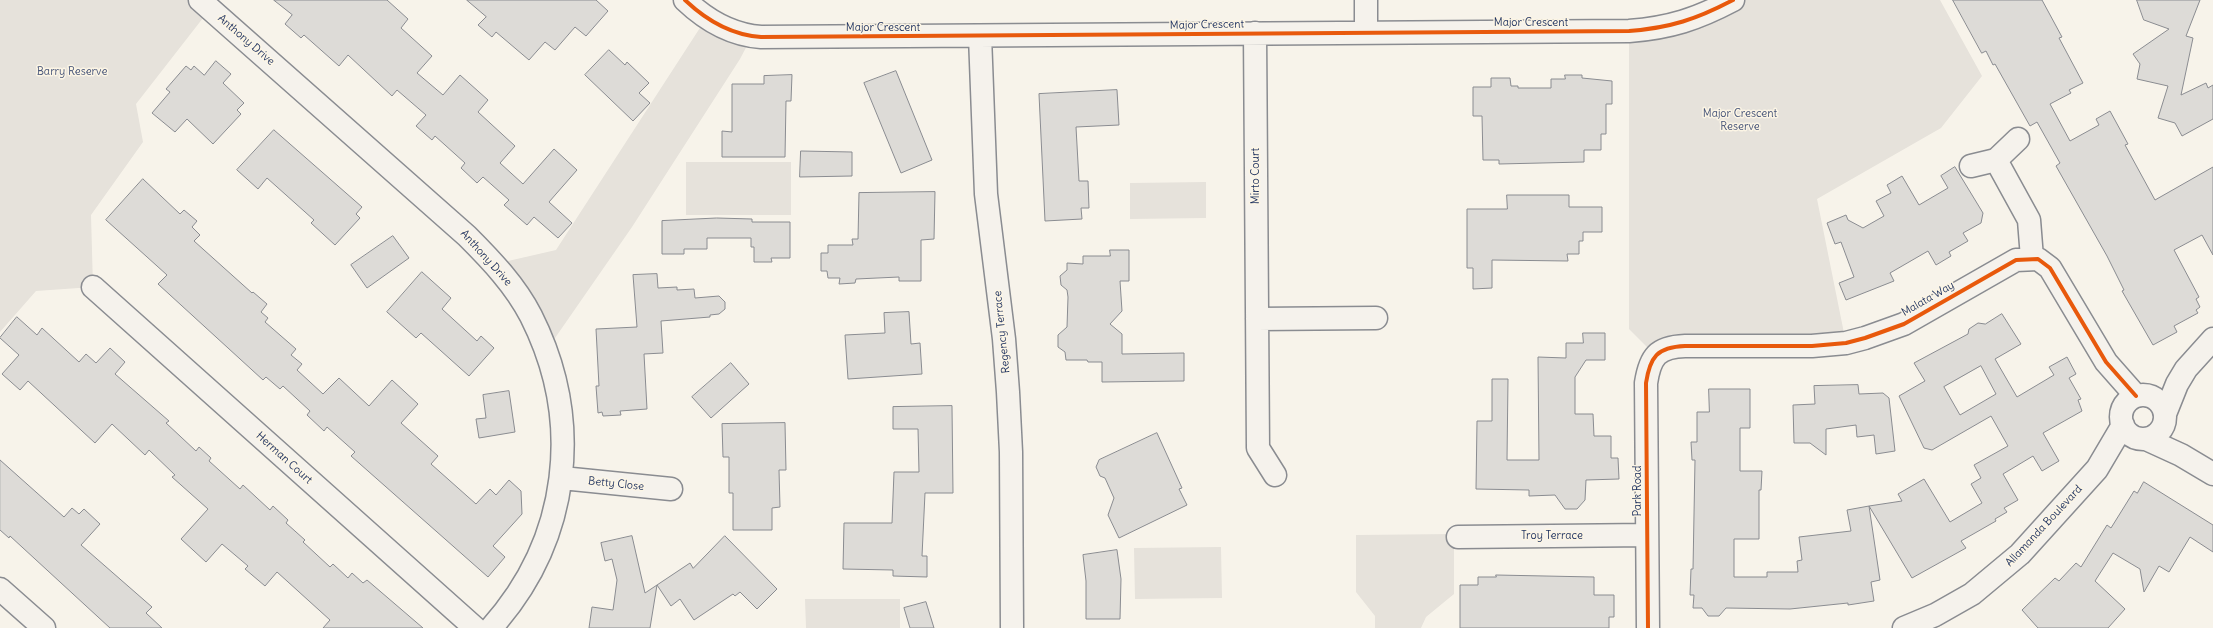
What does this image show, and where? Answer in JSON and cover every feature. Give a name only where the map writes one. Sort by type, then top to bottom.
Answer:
[{"type":"street","name":"Anthony Drive","points":[[200,0],[467,236],[504,275],[531,316],[552,368],[561,411],[562,478],[554,510],[534,566],[507,610],[491,628]]},
{"type":"street","name":"Major Crescent","points":[[685,0],[702,14],[725,28],[750,36],[980,36],[1640,31],[1662,28],[1694,20],[1733,0]]},
{"type":"street","points":[[1366,0],[1366,32]]},
{"type":"street","name":"Mirto Court","points":[[1255,33],[1258,448],[1275,475]]},
{"type":"street","name":"Regency Terrace","points":[[980,36],[986,194],[1004,339],[1008,392],[1011,452],[1012,628]]},
{"type":"street","points":[[1971,166],[1996,160],[2018,139]]},
{"type":"street","points":[[1996,160],[2029,220],[2032,258],[2044,262],[2055,275],[2106,362],[2122,419],[2130,434],[2182,455],[2213,474]]},
{"type":"street","name":"Malata Way","points":[[1655,355],[1677,346],[1817,346],[1846,343],[1904,324],[2009,262],[2032,258]]},
{"type":"street","name":"Herman Court","points":[[93,288],[475,628]]},
{"type":"street","points":[[1257,319],[1376,318]]},
{"type":"street","points":[[2143,439],[2154,436],[2165,419],[2177,384],[2186,369],[2213,339]]},
{"type":"street","name":"Park Road","points":[[1648,628],[1646,383],[1650,363],[1655,355]]},
{"type":"street","points":[[2106,362],[2143,396],[2160,402],[2165,419],[2182,455]]},
{"type":"street","points":[[2122,419],[2126,402],[2143,396],[2186,369]]},
{"type":"street","name":"Allamanda Boulevard","points":[[2098,468],[2122,419]]},
{"type":"street","name":"Allamanda Boulevard","points":[[1910,627],[1948,609],[1972,594],[1996,576],[2041,532],[2098,468],[2143,439]]},
{"type":"street","name":"Betty Close","points":[[562,478],[671,489]]},
{"type":"street","name":"Troy Terrace","points":[[1458,537],[1647,535]]},
{"type":"street","points":[[0,589],[44,628]]},
{"type":"green space","name":"Barry Reserve","points":[[0,0],[200,0],[210,9],[136,104],[143,142],[91,215],[93,287],[36,291],[0,332]]},
{"type":"green space","name":"Major Crescent Reserve","points":[[1733,0],[1940,0],[1982,76],[1941,128],[1817,199],[1846,343],[1655,355],[1629,329],[1629,31]]},
{"type":"green space","points":[[707,17],[752,36],[740,59],[632,227],[546,351],[495,264],[556,250]]},
{"type":"green space","points":[[686,162],[791,162],[791,215],[686,215]]},
{"type":"green space","points":[[1206,182],[1206,218],[1130,219],[1130,183]]},
{"type":"green space","points":[[1454,534],[1454,594],[1426,617],[1421,628],[1375,628],[1375,616],[1356,592],[1356,535]]},
{"type":"green space","points":[[1221,547],[1222,598],[1135,599],[1134,548]]},
{"type":"green space","points":[[805,599],[900,599],[900,628],[806,628]]},
{"type":"building","points":[[274,0],[387,0],[408,19],[401,28],[432,56],[417,73],[443,95],[460,75],[488,100],[478,112],[515,146],[500,163],[523,184],[554,149],[577,170],[549,202],[572,223],[558,238],[534,217],[527,225],[504,205],[509,200],[483,177],[477,183],[461,168],[465,163],[435,136],[432,140],[416,126],[426,115],[397,90],[392,96],[348,55],[339,66],[304,35],[301,38],[285,24],[292,15]]},
{"type":"building","points":[[467,0],[596,0],[608,11],[586,36],[575,27],[555,50],[545,42],[529,60],[496,32],[492,37],[478,25],[486,17]]},
{"type":"building","points":[[1953,0],[2042,0],[2062,37],[2059,38],[2083,83],[2069,90],[2071,93],[2050,104],[2070,141],[2099,125],[2096,119],[2110,111],[2128,144],[2125,145],[2155,200],[2213,167],[2213,255],[2202,235],[2174,250],[2199,297],[2196,299],[2200,307],[2196,310],[2198,313],[2174,326],[2177,332],[2153,345],[2122,291],[2124,290],[2107,256],[2056,166],[2060,163],[2037,122],[2030,126],[1995,64],[1993,65],[1986,51],[1982,53]]},
{"type":"building","points":[[2137,0],[2200,0],[2186,36],[2193,38],[2181,95],[2206,83],[2208,88],[2213,85],[2213,119],[2182,136],[2175,123],[2158,118],[2168,86],[2137,79],[2140,64],[2133,54],[2169,29],[2144,20]]},
{"type":"building","points":[[609,50],[625,65],[627,62],[649,83],[639,93],[650,103],[633,121],[585,75]]},
{"type":"building","points":[[216,61],[231,74],[223,83],[244,103],[237,110],[241,114],[213,144],[187,119],[175,132],[152,113],[170,92],[166,89],[186,66],[191,70],[194,66],[204,75]]},
{"type":"building","points":[[896,71],[932,160],[901,173],[864,83]]},
{"type":"building","points":[[792,75],[791,101],[786,101],[785,157],[722,157],[722,131],[732,132],[732,84],[764,84],[764,76]]},
{"type":"building","points":[[1565,75],[1582,75],[1582,78],[1612,81],[1612,104],[1606,104],[1606,134],[1601,134],[1601,150],[1584,150],[1584,162],[1499,164],[1499,160],[1483,160],[1482,116],[1473,116],[1473,87],[1491,87],[1491,78],[1510,78],[1511,86],[1518,86],[1518,88],[1551,88],[1551,79],[1565,79]]},
{"type":"building","points":[[1117,90],[1119,125],[1076,127],[1079,181],[1088,181],[1089,208],[1081,208],[1082,219],[1045,221],[1039,94]]},
{"type":"building","points":[[274,130],[362,207],[356,214],[360,218],[335,245],[311,223],[314,220],[267,178],[258,189],[237,170]]},
{"type":"building","points":[[801,151],[852,152],[852,176],[800,177]]},
{"type":"building","points":[[1955,167],[1983,213],[1981,223],[1963,233],[1968,241],[1949,252],[1951,256],[1936,265],[1928,251],[1890,273],[1894,281],[1846,300],[1839,283],[1854,277],[1841,242],[1835,244],[1827,223],[1846,215],[1848,220],[1863,228],[1884,216],[1876,201],[1891,193],[1887,185],[1902,176],[1919,205],[1948,188],[1941,176]]},
{"type":"building","points":[[143,179],[180,214],[184,210],[197,221],[192,227],[200,235],[194,241],[252,293],[253,292],[267,304],[261,312],[268,318],[265,322],[296,349],[291,355],[302,364],[297,370],[323,394],[339,378],[369,406],[392,380],[418,404],[401,423],[438,456],[431,464],[476,504],[490,489],[496,495],[509,480],[521,491],[522,514],[493,546],[505,557],[488,577],[351,456],[355,452],[327,427],[324,431],[307,415],[310,411],[283,386],[280,389],[266,377],[263,380],[158,284],[167,275],[106,220]]},
{"type":"building","points":[[935,192],[934,239],[921,240],[921,281],[899,281],[899,277],[856,279],[855,283],[839,284],[840,278],[828,278],[827,271],[821,271],[821,253],[828,253],[828,245],[853,245],[852,239],[858,239],[859,193]]},
{"type":"building","points":[[1507,195],[1569,195],[1569,207],[1602,207],[1602,232],[1583,232],[1583,241],[1579,241],[1579,254],[1567,254],[1568,261],[1492,260],[1492,288],[1473,289],[1473,268],[1467,268],[1467,209],[1507,209]]},
{"type":"building","points":[[717,218],[752,219],[752,222],[790,222],[790,258],[771,258],[772,262],[754,262],[754,247],[751,247],[751,238],[707,238],[707,249],[684,249],[684,254],[662,254],[662,221]]},
{"type":"building","points":[[393,236],[409,258],[367,288],[351,265]]},
{"type":"building","points":[[1110,250],[1129,250],[1129,281],[1120,281],[1122,311],[1110,324],[1122,334],[1122,354],[1184,353],[1184,381],[1102,382],[1102,362],[1066,360],[1065,352],[1058,347],[1058,335],[1067,327],[1068,297],[1067,290],[1061,285],[1060,276],[1067,270],[1067,263],[1083,264],[1083,256],[1110,256]]},
{"type":"building","points":[[422,272],[451,298],[442,309],[477,341],[481,336],[494,348],[469,376],[421,333],[416,338],[387,312]]},
{"type":"building","points":[[657,274],[658,288],[677,287],[677,290],[694,289],[695,298],[719,296],[725,302],[725,309],[719,314],[710,315],[710,317],[661,321],[663,353],[644,354],[647,409],[620,411],[621,415],[603,416],[602,412],[598,413],[596,386],[599,386],[596,329],[637,327],[633,275]]},
{"type":"building","points":[[909,312],[911,344],[920,343],[922,374],[848,379],[845,335],[885,333],[884,313]]},
{"type":"building","points":[[2002,314],[2021,344],[1995,359],[2017,397],[2054,375],[2049,367],[2067,357],[2076,374],[2069,378],[2081,399],[2078,400],[2082,411],[2043,433],[2059,461],[2042,471],[2033,456],[2003,474],[2018,500],[2004,508],[2007,512],[1995,519],[1996,521],[1961,541],[1966,548],[1912,578],[1869,506],[1902,501],[1898,494],[1924,479],[1950,522],[1982,503],[1971,484],[1981,478],[1974,465],[2008,446],[1991,416],[1932,450],[1924,448],[1899,396],[1925,381],[1914,363],[1968,334],[1969,329],[1978,323],[1985,324]],"holes":[[[1981,366],[1996,394],[1960,415],[1944,387]]]},
{"type":"building","points":[[17,317],[37,335],[42,328],[79,362],[86,354],[96,363],[110,348],[125,362],[115,374],[169,421],[166,423],[196,451],[199,447],[211,458],[209,461],[240,489],[243,485],[270,510],[273,506],[288,520],[286,523],[305,540],[303,542],[330,567],[333,564],[348,578],[352,573],[363,583],[367,580],[423,628],[323,628],[330,620],[277,572],[265,586],[245,569],[248,566],[222,544],[206,562],[181,539],[208,509],[172,477],[175,475],[149,450],[145,455],[112,424],[95,443],[28,381],[20,390],[2,374],[19,355],[0,338]]},
{"type":"building","points":[[1583,333],[1605,333],[1605,360],[1586,360],[1575,377],[1575,414],[1593,414],[1594,436],[1611,436],[1611,458],[1618,458],[1619,479],[1586,480],[1585,500],[1577,509],[1565,509],[1555,495],[1529,496],[1529,490],[1476,489],[1477,421],[1492,421],[1492,379],[1508,379],[1507,460],[1539,460],[1538,357],[1566,358],[1566,343],[1583,343]]},
{"type":"building","points":[[731,363],[749,384],[711,418],[692,397]]},
{"type":"building","points":[[1858,385],[1859,394],[1883,393],[1889,398],[1895,451],[1876,454],[1874,435],[1857,437],[1856,425],[1826,429],[1826,455],[1810,443],[1794,443],[1793,405],[1815,404],[1814,386]]},
{"type":"building","points":[[1709,389],[1750,389],[1750,428],[1740,428],[1740,471],[1762,471],[1761,490],[1759,490],[1759,539],[1734,539],[1734,577],[1767,577],[1767,572],[1798,572],[1797,561],[1802,560],[1799,537],[1851,531],[1847,510],[1869,506],[1880,580],[1871,582],[1874,601],[1848,605],[1848,603],[1790,609],[1726,608],[1719,616],[1708,616],[1702,608],[1693,608],[1694,595],[1690,595],[1691,569],[1693,569],[1695,460],[1692,460],[1691,442],[1697,442],[1697,412],[1709,412]]},
{"type":"building","points":[[509,391],[515,432],[479,438],[476,419],[486,418],[483,395]]},
{"type":"building","points":[[952,406],[953,493],[925,493],[922,556],[927,556],[927,577],[893,576],[893,570],[843,569],[844,523],[892,523],[894,472],[919,472],[918,429],[893,429],[893,407]]},
{"type":"building","points":[[785,423],[786,470],[779,470],[780,507],[772,508],[772,530],[733,530],[733,493],[729,493],[729,457],[723,457],[722,424]]},
{"type":"building","points":[[1157,433],[1182,488],[1179,489],[1187,505],[1119,538],[1108,515],[1114,498],[1105,478],[1100,476],[1096,467],[1099,460]]},
{"type":"building","points":[[0,460],[64,517],[72,508],[79,514],[84,509],[100,524],[81,545],[152,607],[146,613],[162,628],[110,628],[10,536],[9,538],[0,530]]},
{"type":"building","points":[[2144,482],[2213,525],[2213,552],[2190,537],[2169,572],[2159,566],[2144,592],[2140,569],[2113,553],[2095,581],[2125,609],[2108,628],[2038,628],[2022,610],[2055,578],[2059,581],[2076,563],[2081,567],[2107,525],[2111,528],[2134,491],[2137,493]]},
{"type":"building","points":[[632,536],[645,593],[657,585],[650,628],[589,628],[592,607],[613,610],[617,580],[612,559],[605,561],[601,543]]},
{"type":"building","points":[[725,536],[777,589],[757,609],[740,592],[735,596],[733,594],[694,620],[680,599],[671,606],[657,585],[690,563],[693,568]]},
{"type":"building","points":[[1117,550],[1121,579],[1120,619],[1086,619],[1086,581],[1083,555]]},
{"type":"building","points":[[1496,575],[1594,577],[1594,595],[1614,595],[1614,617],[1609,617],[1609,628],[1460,628],[1460,585],[1478,585],[1478,577],[1496,577]]},
{"type":"building","points":[[926,602],[934,628],[910,628],[904,608]]},
{"type":"cycle path","points":[[685,0],[702,14],[730,30],[750,36],[761,37],[1629,31],[1657,28],[1683,22],[1733,0]]},
{"type":"cycle path","points":[[1648,628],[1646,383],[1650,366],[1656,355],[1661,351],[1685,346],[1812,346],[1846,343],[1904,324],[2016,260],[2038,259],[2050,268],[2106,362],[2136,396]]}]
